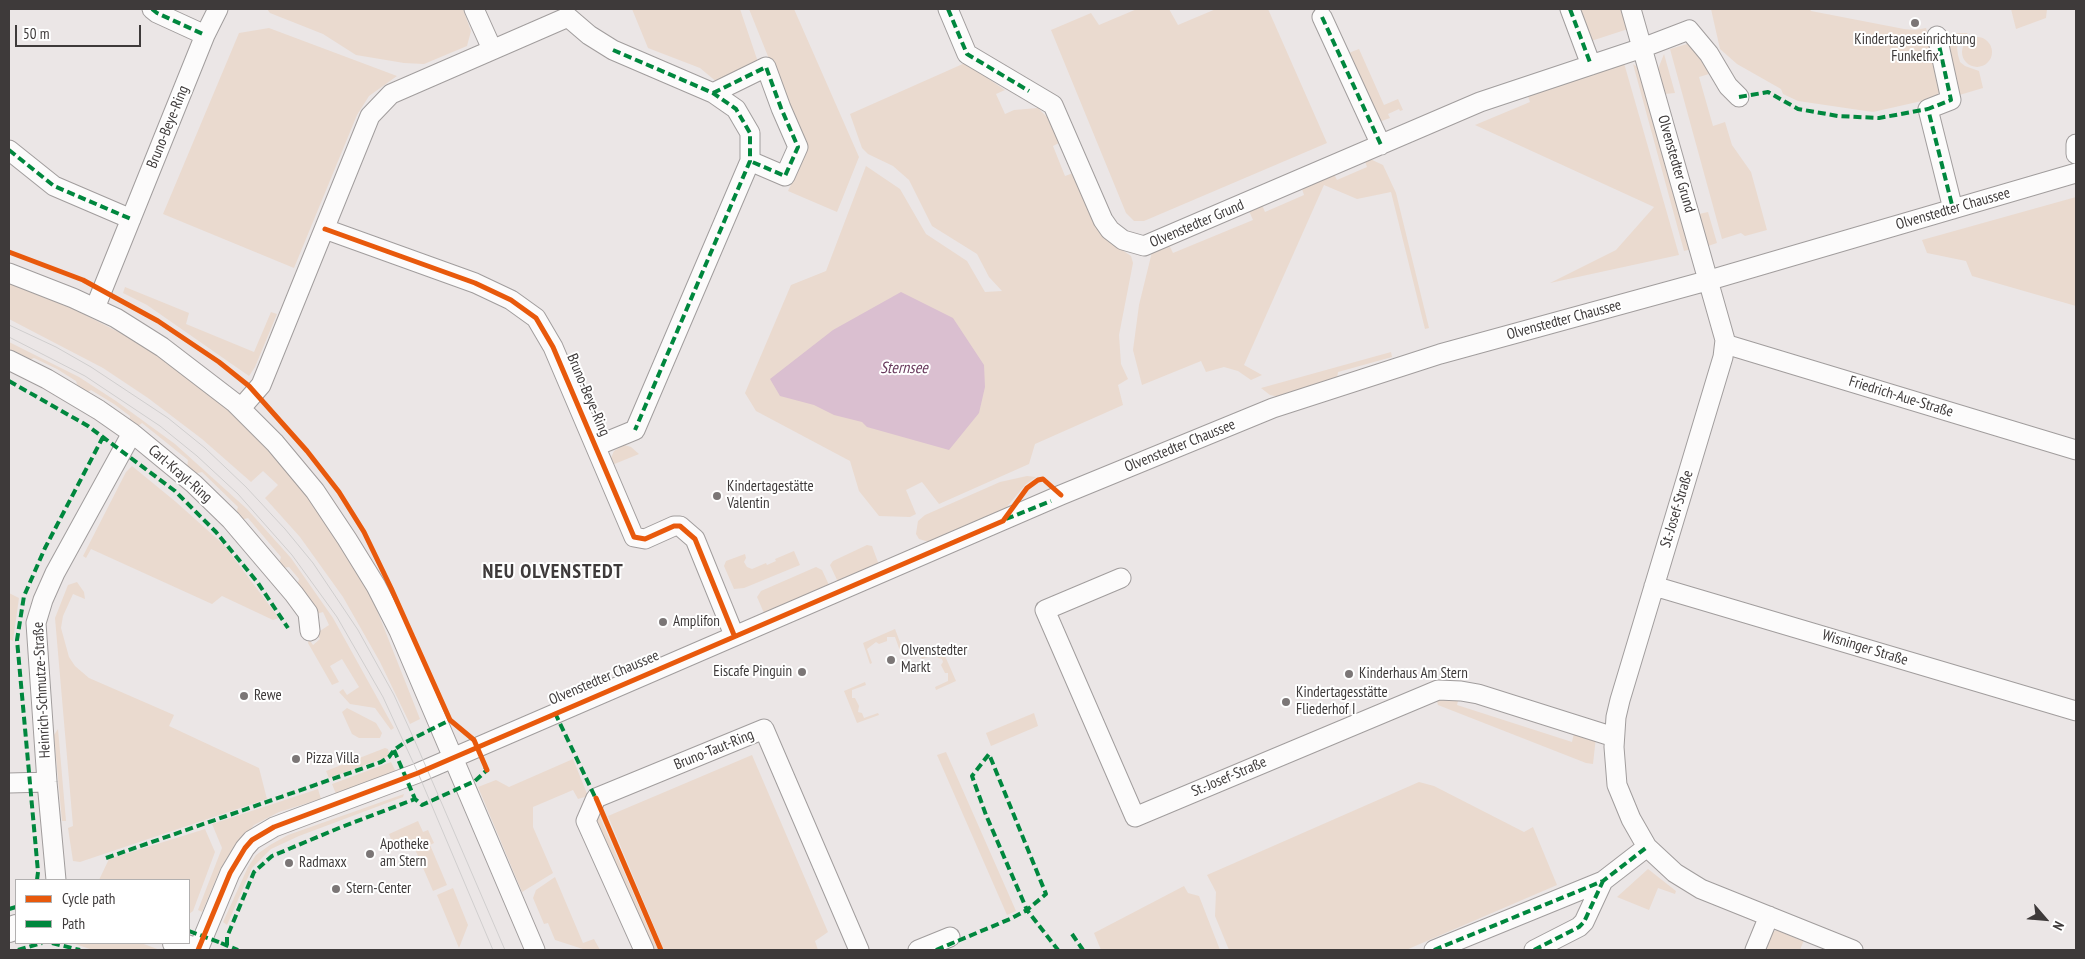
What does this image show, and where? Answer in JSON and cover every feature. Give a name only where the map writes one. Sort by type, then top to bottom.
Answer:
[{"type":"street","points":[[152,9],[205,35]]},
{"type":"street","name":"Bruno-Beye-Ring","points":[[94,308],[205,35],[218,9]]},
{"type":"street","points":[[474,9],[492,48]]},
{"type":"street","name":"Olvenstedter Grund","points":[[948,9],[967,54],[1053,105],[1103,220],[1110,230],[1123,240],[1144,246],[1480,102],[1642,48],[1689,30],[1709,54],[1728,86],[1739,96]]},
{"type":"street","points":[[1570,9],[1591,65]]},
{"type":"street","name":"Olvenstedter Grund","points":[[1631,9],[1710,280]]},
{"type":"street","points":[[1322,17],[1381,145]]},
{"type":"street","name":"Bruno-Beye-Ring","points":[[241,408],[261,385],[370,116],[391,94],[492,48],[568,18],[589,35],[613,50],[713,93],[736,109],[750,133],[750,161],[635,430],[596,446]]},
{"type":"street","points":[[1937,36],[1951,100],[1928,109],[1953,209]]},
{"type":"street","points":[[713,93],[766,67],[798,147],[785,176],[750,161]]},
{"type":"street","points":[[2076,144],[2076,154]]},
{"type":"street","points":[[9,150],[54,186],[131,219]]},
{"type":"street","name":"Olvenstedter Chaussee","points":[[178,944],[196,950],[230,873],[245,848],[252,840],[274,827],[405,778],[734,635],[1273,408],[1440,354],[1710,280],[2076,173]]},
{"type":"street","name":"Bruno-Beye-Ring","points":[[325,229],[474,283],[511,300],[536,318],[553,347],[634,537],[645,539],[674,526],[680,526],[694,538],[734,635]]},
{"type":"street","points":[[9,273],[94,308],[127,324],[162,347],[241,408],[298,469],[347,539],[379,592],[399,631],[535,950]]},
{"type":"street","name":"St.-Josef-Straße","points":[[1710,280],[1724,331],[1723,357],[1620,700],[1614,737],[1614,764],[1618,789],[1633,824],[1647,847],[1670,870],[1701,889],[1853,950]]},
{"type":"street","name":"Friedrich-Aue-Straße","points":[[1725,344],[2076,450]]},
{"type":"street","name":"Carl-Krayl-Ring","points":[[9,360],[53,382],[132,433],[174,467],[231,520],[272,566],[306,611],[310,620],[310,631]]},
{"type":"street","name":"Heinrich-Schmutze-Straße","points":[[56,879],[36,640],[38,617],[54,573],[132,433]]},
{"type":"street","name":"St.-Josef-Straße","points":[[1122,578],[1045,610],[1134,817],[1438,690],[1478,694],[1614,737]]},
{"type":"street","name":"Wisninger Straße","points":[[1654,586],[2076,711]]},
{"type":"street","name":"Bruno-Taut-Ring","points":[[644,950],[586,821],[596,798],[764,729],[859,950]]},
{"type":"street","points":[[9,782],[47,782]]},
{"type":"street","points":[[1434,950],[1603,881],[1647,847]]},
{"type":"street","points":[[1534,950],[1579,927],[1584,922],[1603,881]]},
{"type":"street","points":[[1755,950],[1769,916]]},
{"type":"street","points":[[918,950],[950,937]]},
{"type":"shaded area","points":[[267,9],[463,9],[471,31],[467,46],[424,64],[404,63],[356,55],[323,34],[270,13]]},
{"type":"shaded area","points":[[632,9],[740,9],[759,65],[718,83],[700,68],[648,48]]},
{"type":"shaded area","points":[[749,9],[794,9],[859,157],[837,212],[788,191],[806,151]]},
{"type":"shaded area","points":[[1137,9],[1169,9],[1178,25],[1216,9],[1268,9],[1327,143],[1144,221],[1134,221],[1126,213],[1051,30],[1091,13],[1099,25]]},
{"type":"shaded area","points":[[1578,9],[1623,9],[1628,29],[1588,42]]},
{"type":"shaded area","points":[[1711,9],[1810,9],[1811,11],[1904,29],[1926,28],[1943,87],[1935,98],[1873,112],[1798,101],[1783,94],[1781,89],[1737,64],[1720,49]]},
{"type":"shaded area","points":[[2011,9],[2047,9],[2046,18],[2016,29]]},
{"type":"shaded area","points":[[269,28],[397,76],[369,96],[357,115],[294,268],[163,214],[239,33]]},
{"type":"shaded area","points":[[1957,33],[1968,33],[1959,41],[1958,55],[1960,62],[1965,66],[1979,71],[1983,88],[1956,96],[1945,48]]},
{"type":"shaded area","points":[[1977,37],[1983,38],[1991,46],[1991,58],[1983,66],[1977,67],[1971,66],[1963,58],[1962,52],[1963,46],[1971,38]]},
{"type":"shaded area","points":[[1687,44],[1702,51],[1709,74],[1699,77],[1713,126],[1725,122],[1732,145],[1751,172],[1767,230],[1745,236],[1741,233],[1722,239],[1670,49]]},
{"type":"shaded area","points":[[1359,49],[1384,105],[1398,99],[1403,110],[1400,111],[1399,109],[1388,114],[1390,118],[1376,123],[1346,54]]},
{"type":"shaded area","points":[[1664,54],[1675,93],[1665,94],[1658,69]]},
{"type":"shaded area","points":[[965,63],[1005,90],[996,94],[1005,114],[1014,110],[1038,108],[1053,123],[1061,142],[1053,146],[1065,176],[1076,172],[1097,225],[1106,239],[1131,256],[1133,263],[1119,335],[1121,364],[1128,379],[1118,385],[1123,405],[1035,444],[1029,464],[939,504],[922,482],[906,490],[916,514],[910,517],[879,516],[859,491],[850,461],[756,411],[745,393],[791,285],[826,271],[866,166],[900,189],[926,234],[967,261],[985,292],[1002,291],[989,277],[977,254],[932,226],[909,180],[893,166],[868,154],[862,148],[850,114]]},
{"type":"shaded area","points":[[1624,63],[1679,255],[1550,283],[1616,250],[1654,207],[1475,125],[1530,102],[1527,94]]},
{"type":"shaded area","points":[[1633,64],[1640,69],[1692,249],[1684,251]]},
{"type":"shaded area","points":[[1370,159],[1383,165],[1396,193],[1429,328],[1425,329],[1391,192],[1357,199],[1324,185],[1244,365],[1262,375],[1251,380],[1238,371],[1224,367],[1206,372],[1201,361],[1142,385],[1133,350],[1139,305],[1152,252],[1169,245],[1173,253],[1253,220],[1249,211],[1262,205],[1265,212],[1304,195],[1302,189],[1334,174],[1337,180],[1367,167],[1365,161]]},
{"type":"shaded area","points":[[2076,197],[2076,306],[1972,276],[1966,261],[1927,253],[1922,240]]},
{"type":"shaded area","points":[[1708,212],[1717,243],[1708,246],[1699,214]]},
{"type":"shaded area","points":[[9,283],[48,296],[136,341],[194,380],[235,414],[274,455],[305,491],[369,590],[420,719],[410,724],[380,662],[343,597],[300,537],[265,498],[278,485],[263,471],[251,482],[202,439],[148,398],[103,368],[9,319]]},
{"type":"shaded area","points":[[125,287],[189,313],[186,324],[254,352],[271,312],[277,314],[255,367],[249,376],[147,305],[123,293]]},
{"type":"shaded area","points":[[9,342],[79,377],[116,401],[175,444],[247,509],[291,558],[333,618],[394,728],[391,730],[375,708],[350,704],[339,692],[343,689],[347,695],[359,687],[342,659],[330,666],[339,682],[332,685],[308,643],[309,639],[313,645],[320,639],[317,633],[329,625],[323,612],[316,614],[297,587],[299,579],[289,567],[283,568],[279,564],[281,557],[248,518],[241,520],[236,514],[238,507],[202,472],[193,474],[187,468],[188,460],[142,423],[137,427],[130,423],[130,416],[114,404],[91,390],[85,394],[79,390],[76,381],[57,369],[34,358],[27,361],[9,352]]},
{"type":"shaded area","points":[[1391,352],[1392,357],[1338,372],[1337,379],[1279,397],[1270,395],[1261,388]]},
{"type":"shaded area","points":[[624,445],[631,447],[639,454],[612,465],[611,458],[614,451]]},
{"type":"shaded area","points":[[132,466],[224,545],[279,618],[273,620],[222,596],[212,604],[91,549],[86,558],[83,556],[126,472]]},
{"type":"shaded area","points":[[1027,476],[1036,477],[1026,484],[1005,509],[929,542],[919,539],[916,534],[918,521],[925,515],[1000,482]]},
{"type":"shaded area","points":[[867,545],[872,546],[879,565],[838,582],[830,565],[833,561]]},
{"type":"shaded area","points":[[794,551],[800,565],[744,588],[734,589],[724,566],[726,561],[745,554],[744,562],[747,567],[752,569],[766,563],[767,565],[776,561],[775,559]]},
{"type":"shaded area","points":[[816,567],[822,570],[829,585],[764,613],[757,597],[761,591]]},
{"type":"shaded area","points":[[77,582],[84,592],[85,599],[73,594],[63,616],[61,628],[69,657],[75,666],[89,678],[174,715],[169,726],[259,768],[267,799],[80,862],[73,861],[68,828],[73,826],[55,618],[68,585]]},
{"type":"shaded area","points":[[9,593],[19,598],[13,641],[9,639]]},
{"type":"shaded area","points":[[895,629],[903,650],[900,651],[895,637],[887,637],[887,641],[879,644],[876,642],[867,649],[872,663],[870,664],[863,643]]},
{"type":"shaded area","points":[[942,649],[956,681],[936,690],[935,687],[948,681],[948,673],[945,673],[941,665],[942,659],[938,658],[936,654],[922,659],[921,657]]},
{"type":"shaded area","points":[[865,682],[866,685],[852,690],[852,698],[855,698],[859,706],[858,712],[862,713],[864,718],[878,713],[879,715],[857,723],[844,691]]},
{"type":"shaded area","points":[[1459,697],[1457,705],[1572,742],[1575,729],[1596,737],[1593,764],[1586,763],[1438,705],[1436,698]]},
{"type":"shaded area","points":[[347,708],[376,723],[382,733],[380,738],[359,738],[352,734],[342,712]]},
{"type":"shaded area","points":[[1034,713],[1038,726],[991,746],[986,733]]},
{"type":"shaded area","points":[[58,729],[66,821],[62,821],[54,735]]},
{"type":"shaded area","points":[[385,748],[388,749],[389,753],[387,757],[329,778],[326,771]]},
{"type":"shaded area","points":[[946,752],[1016,911],[1007,915],[937,755]]},
{"type":"shaded area","points":[[752,755],[828,932],[815,941],[818,950],[664,950],[608,816]]},
{"type":"shaded area","points":[[573,759],[588,796],[578,799],[573,790],[533,807],[533,827],[553,873],[522,892],[478,787],[496,780],[509,787]]},
{"type":"shaded area","points":[[391,762],[396,772],[336,794],[332,784]]},
{"type":"shaded area","points":[[1419,782],[1434,786],[1524,832],[1533,827],[1557,885],[1406,950],[1229,950],[1215,916],[1216,892],[1207,875]]},
{"type":"shaded area","points":[[318,789],[321,799],[279,812],[254,825],[230,853],[219,872],[202,912],[198,910],[222,848],[212,824]]},
{"type":"shaded area","points":[[404,794],[403,797],[299,836],[271,849],[252,868],[227,925],[223,922],[248,867],[256,855],[270,845],[288,835]]},
{"type":"shaded area","points":[[597,811],[658,950],[651,950],[648,938],[595,818]]},
{"type":"shaded area","points":[[418,821],[423,832],[428,830],[434,843],[430,845],[447,885],[433,891],[411,840],[394,847],[389,834]]},
{"type":"shaded area","points":[[205,829],[215,852],[193,911],[190,913],[190,879],[99,879],[109,859]]},
{"type":"shaded area","points":[[1648,869],[1676,891],[1675,894],[1658,888],[1649,910],[1617,897]]},
{"type":"shaded area","points":[[555,877],[583,943],[594,939],[600,950],[586,950],[555,940],[548,923],[544,924],[533,898],[536,890]]},
{"type":"shaded area","points":[[1184,886],[1188,893],[1199,896],[1220,950],[1101,950],[1094,933]]},
{"type":"shaded area","points":[[453,888],[468,925],[459,948],[437,895]]},
{"type":"shaded area","points":[[1779,929],[1804,940],[1800,950],[1763,950],[1770,933]]},
{"type":"shaded area","points":[[75,944],[144,944],[160,950],[93,950]]},
{"type":"water","name":"Sternsee","points":[[901,292],[953,318],[984,365],[985,387],[979,413],[949,450],[867,427],[862,422],[834,415],[814,405],[780,396],[770,379],[833,330]]},
{"type":"tram line","points":[[9,325],[56,347],[91,367],[168,418],[205,448],[246,487],[313,563],[358,630],[394,695],[505,950]]},
{"type":"tram line","points":[[9,337],[85,376],[160,426],[197,456],[238,494],[292,555],[337,617],[383,697],[418,773],[493,950]]},
{"type":"marked path","points":[[152,9],[205,35]]},
{"type":"marked path","points":[[948,9],[967,54],[1029,91]]},
{"type":"marked path","points":[[1570,9],[1591,65]]},
{"type":"marked path","points":[[1322,17],[1381,145]]},
{"type":"marked path","points":[[1937,36],[1951,100],[1928,109],[1953,209]]},
{"type":"marked path","points":[[613,50],[713,93],[736,109],[750,133],[750,161],[635,430]]},
{"type":"marked path","points":[[713,93],[766,67],[798,147],[785,176],[750,161]]},
{"type":"marked path","points":[[1739,97],[1768,92],[1798,109],[1838,116],[1879,118],[1928,109]]},
{"type":"marked path","points":[[9,150],[54,186],[131,219]]},
{"type":"marked path","points":[[9,381],[88,426],[175,491],[216,532],[258,583],[288,628]]},
{"type":"marked path","points":[[37,879],[17,640],[24,596],[45,548],[103,437]]},
{"type":"marked path","points":[[1006,519],[1051,501]]},
{"type":"marked path","points":[[555,713],[597,801]]},
{"type":"marked path","points":[[106,858],[381,762],[404,743],[450,720]]},
{"type":"marked path","points":[[394,750],[415,799]]},
{"type":"marked path","points":[[936,950],[1010,919],[1027,910],[1046,894],[989,754],[972,776],[986,815],[1027,910],[1058,950]]},
{"type":"marked path","points":[[227,945],[227,937],[254,872],[272,856],[415,799],[422,805],[475,781],[487,770],[485,767]]},
{"type":"marked path","points":[[1434,950],[1603,881],[1647,847]]},
{"type":"marked path","points":[[1534,950],[1579,927],[1584,922],[1603,881]]},
{"type":"marked path","points":[[9,909],[15,907]]},
{"type":"marked path","points":[[190,931],[221,943]]},
{"type":"marked path","points":[[1072,934],[1083,950]]},
{"type":"marked path","points":[[221,943],[238,950]]},
{"type":"marked path","points":[[18,950],[39,944]]},
{"type":"marked path","points":[[56,944],[80,950]]},
{"type":"cycle path","points":[[325,229],[475,283],[511,300],[536,318],[553,347],[634,537],[645,539],[674,526],[680,526],[695,539],[734,635]]},
{"type":"cycle path","points":[[9,252],[83,280],[158,321],[219,362],[249,386],[307,451],[339,492],[364,532],[450,720],[474,740],[487,770]]},
{"type":"cycle path","points":[[198,950],[230,873],[245,848],[252,840],[274,827],[418,773],[1003,521],[1027,488],[1038,480],[1043,479],[1061,495]]},
{"type":"cycle path","points":[[596,798],[661,950]]},
{"type":"place","name":"Kindertageseinrichtung Funkelfix","points":[[1915,23]]},
{"type":"place","name":"Kindertagestätte Valentin","points":[[717,496]]},
{"type":"place","name":"Amplifon","points":[[663,622]]},
{"type":"place","name":"Olvenstedter Markt","points":[[891,660]]},
{"type":"place","name":"Eiscafe Pinguin","points":[[802,672]]},
{"type":"place","name":"Kinderhaus Am Stern","points":[[1349,674]]},
{"type":"place","name":"Rewe","points":[[244,696]]},
{"type":"place","name":"Kindertagesstätte Fliederhof I","points":[[1286,702]]},
{"type":"place","name":"Pizza Villa","points":[[296,759]]},
{"type":"place","name":"Apotheke am Stern","points":[[370,854]]},
{"type":"place","name":"Radmaxx","points":[[289,863]]},
{"type":"place","name":"Stern-Center","points":[[336,889]]},
{"type":"district","name":"NEU OLVENSTEDT","points":[[553,572]]}]
